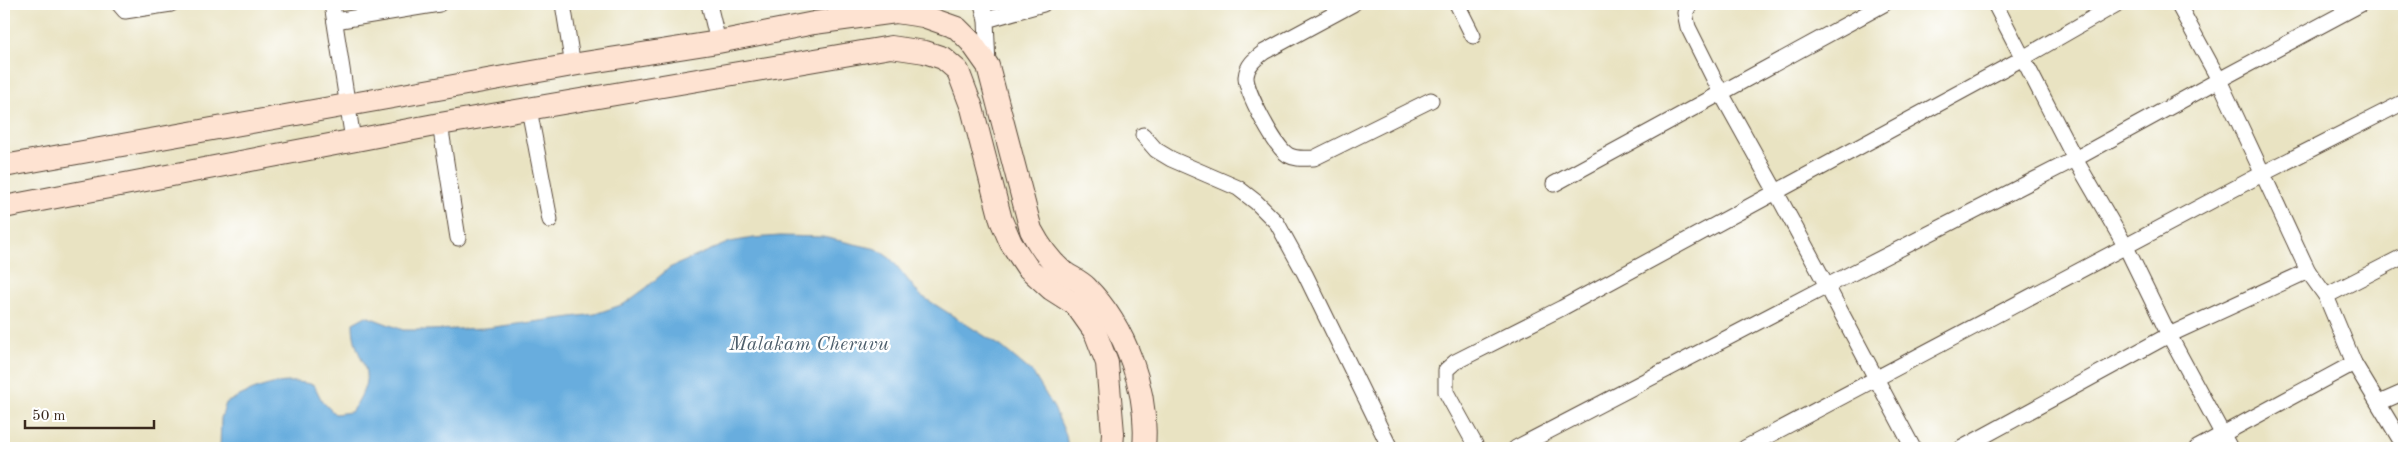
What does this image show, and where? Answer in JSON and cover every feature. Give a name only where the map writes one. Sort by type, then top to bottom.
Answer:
[{"type":"street","points":[[119,4],[125,11],[171,4]]},
{"type":"street","points":[[332,4],[353,140]]},
{"type":"street","points":[[335,21],[440,4]]},
{"type":"street","points":[[563,4],[573,66]]},
{"type":"street","points":[[709,4],[718,42]]},
{"type":"street","points":[[982,4],[986,20],[988,66],[1031,230],[1042,251],[1061,271],[1085,285],[1104,327],[1114,433],[1112,448]]},
{"type":"street","points":[[986,20],[1043,4]]},
{"type":"street","points":[[1353,4],[1264,52],[1251,62],[1246,76],[1249,91],[1277,145],[1285,154],[1296,159],[1314,158],[1431,100]]},
{"type":"street","points":[[1457,4],[1473,36]]},
{"type":"street","points":[[1690,4],[1685,13],[1688,27],[1721,93],[1878,378],[1913,448]]},
{"type":"street","points":[[1554,184],[1884,4]]},
{"type":"street","points":[[1995,4],[2075,159],[2126,247],[2169,335],[2227,441]]},
{"type":"street","points":[[1477,448],[1446,392],[1446,370],[1455,362],[1562,308],[2023,58],[2117,4]]},
{"type":"street","points":[[2178,4],[2219,80],[2308,271],[2326,296],[2354,363],[2404,446]]},
{"type":"street","points":[[1516,448],[2075,159],[2361,4]]},
{"type":"street","points":[[4,166],[718,42],[814,23],[896,12],[924,16],[957,28],[971,42],[988,66]]},
{"type":"street","points":[[4,207],[440,124],[891,47],[925,52],[943,58],[958,71],[972,108],[1001,220],[1011,243],[1027,267],[1051,289],[1076,305],[1104,327],[1122,337],[1137,380],[1146,429],[1144,448]]},
{"type":"street","points":[[1745,448],[2262,174],[2404,102]]},
{"type":"street","points":[[529,109],[550,220]]},
{"type":"street","points":[[440,124],[458,238]]},
{"type":"street","points":[[1143,135],[1156,150],[1171,160],[1238,188],[1256,202],[1277,223],[1305,274],[1390,448]]},
{"type":"street","points":[[1011,243],[1031,230]]},
{"type":"street","points":[[2326,296],[2404,256]]},
{"type":"street","points":[[1962,448],[2169,335],[2308,271]]},
{"type":"street","points":[[2196,448],[2227,441],[2354,363]]},
{"type":"street","points":[[2379,403],[2404,392]]},
{"type":"water","name":"Malakam Cheruvu","points":[[780,236],[823,237],[877,249],[891,259],[920,295],[1002,347],[1033,373],[1054,408],[1066,435],[1068,448],[220,448],[221,418],[226,403],[268,385],[291,382],[314,385],[322,401],[335,414],[351,412],[361,397],[366,375],[354,337],[353,323],[366,316],[403,330],[429,330],[486,328],[595,314],[624,304],[669,268],[713,249],[730,242]]}]
